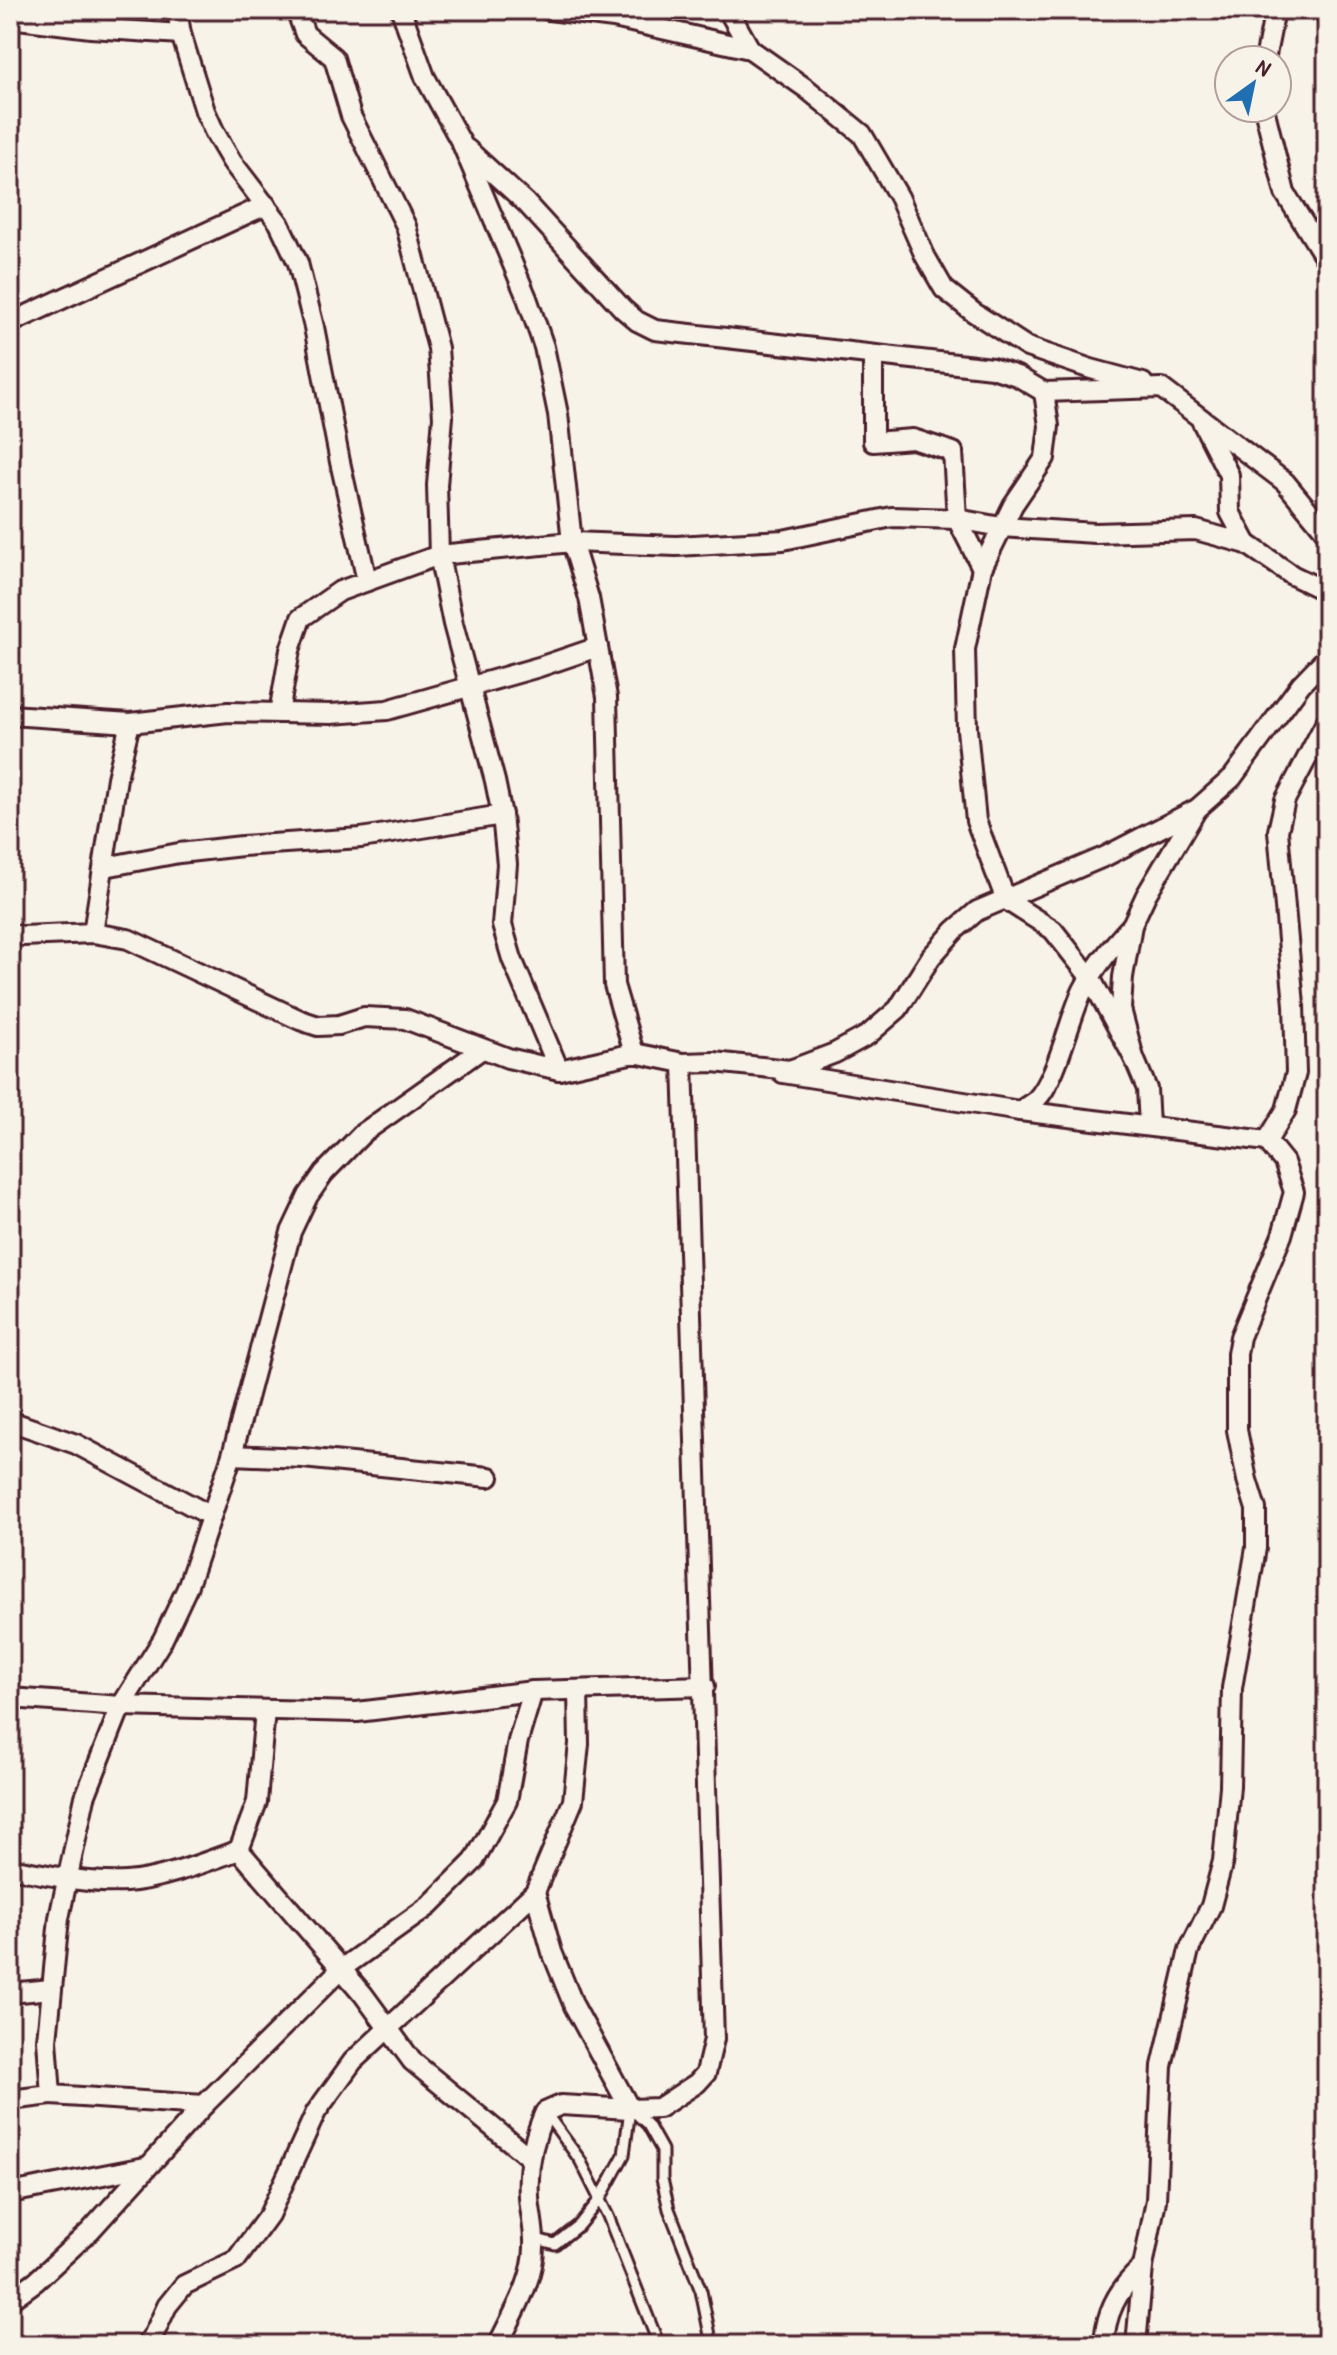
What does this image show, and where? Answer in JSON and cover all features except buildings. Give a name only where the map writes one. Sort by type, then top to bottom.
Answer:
[{"type":"street","points":[[177,10],[181,34],[215,133],[232,162],[279,223],[298,263],[367,581]]},
{"type":"street","points":[[296,10],[305,34],[334,58],[351,116],[406,226],[438,348],[443,417],[437,485],[439,555],[453,624],[502,815],[507,864],[502,925],[512,959],[559,1070]]},
{"type":"street","points":[[401,10],[425,77],[462,144],[527,298],[544,347],[558,414],[572,542],[589,598],[607,697],[614,985],[634,1053]]},
{"type":"street","points":[[549,10],[614,18],[750,49],[807,89],[862,134],[899,197],[925,256],[944,289],[1027,347],[1161,388],[1285,482],[1327,533]]},
{"type":"street","points":[[728,10],[750,49]]},
{"type":"street","points":[[1268,44],[1275,10]]},
{"type":"street","points":[[10,18],[91,28],[181,34]]},
{"type":"street","points":[[1268,124],[1285,193],[1327,261]]},
{"type":"street","points":[[462,144],[526,203],[637,321],[655,330],[992,368],[1017,376],[1044,392],[1161,388]]},
{"type":"street","points":[[10,323],[266,205]]},
{"type":"street","points":[[873,355],[873,442],[913,439],[953,452],[957,519],[982,568]]},
{"type":"street","points":[[1044,392],[1049,426],[1045,458],[1013,505],[982,568],[965,649],[967,729],[976,821],[1006,900],[1053,930],[1090,977],[1134,1058],[1147,1089],[1149,1126]]},
{"type":"street","points":[[1200,418],[1229,475],[1230,512],[1247,544]]},
{"type":"street","points":[[279,713],[290,650],[301,618],[340,591],[439,555],[572,542],[676,546],[783,540],[892,517],[957,519],[1001,527],[1095,533],[1196,530],[1247,544],[1292,575],[1327,592]]},
{"type":"street","points":[[10,715],[130,723],[228,712],[331,714],[387,710],[598,647]]},
{"type":"street","points":[[10,934],[93,933],[128,939],[260,999],[282,1013],[318,1026],[339,1025],[364,1017],[405,1019],[482,1049],[559,1070],[634,1053],[683,1063],[714,1062],[790,1070],[835,1053],[868,1035],[898,1009],[931,957],[977,911],[1106,856],[1197,809],[1232,778],[1301,684],[1327,657]]},
{"type":"street","points":[[1267,1141],[1286,1110],[1296,1073],[1294,1005],[1278,831],[1285,800],[1327,720]]},
{"type":"street","points":[[93,933],[117,778],[130,723]]},
{"type":"street","points":[[1134,1058],[1121,1009],[1132,925],[1146,895],[1197,809]]},
{"type":"street","points":[[105,867],[179,853],[361,838],[502,815]]},
{"type":"street","points":[[1020,1111],[1036,1099],[1046,1084],[1090,977],[1132,925]]},
{"type":"street","points":[[51,2095],[47,2040],[59,1918],[85,1797],[121,1706],[163,1639],[187,1588],[232,1455],[285,1253],[308,1196],[324,1173],[363,1133],[482,1049]]},
{"type":"street","points":[[714,1062],[1020,1111],[1267,1141],[1284,1162],[1294,1192],[1282,1235],[1240,1337],[1237,1354],[1237,1430],[1256,1509],[1257,1526],[1248,1603],[1232,1688],[1230,1786],[1223,1861],[1211,1906],[1189,1950],[1167,2036],[1159,2104],[1156,2200],[1143,2267],[1136,2345]]},
{"type":"street","points":[[498,2345],[528,2279],[534,2247],[529,2195],[530,2158],[545,2112],[561,2105],[659,2108],[697,2083],[712,2059],[705,1686],[683,1063]]},
{"type":"street","points":[[10,1421],[76,1444],[211,1516]]},
{"type":"street","points":[[10,1438],[29,1426]]},
{"type":"street","points":[[232,1455],[303,1458],[489,1477]]},
{"type":"street","points":[[10,1698],[121,1706],[357,1712],[533,1691],[705,1686]]},
{"type":"street","points":[[146,2345],[167,2306],[184,2285],[236,2260],[269,2215],[316,2112],[353,2061],[535,1892],[573,1801],[579,1744],[578,1690]]},
{"type":"street","points":[[10,2300],[73,2248],[204,2105],[341,1969],[429,1906],[474,1861],[507,1801],[518,1741],[533,1691]]},
{"type":"street","points":[[10,1868],[67,1879],[128,1882],[197,1866],[239,1850],[257,1802],[265,1710]]},
{"type":"street","points":[[239,1850],[341,1969],[412,2061],[530,2158]]},
{"type":"street","points":[[535,1892],[552,1952],[574,2006],[630,2109]]},
{"type":"street","points":[[10,1993],[51,1989]]},
{"type":"street","points":[[10,2100],[51,2095],[204,2105]]},
{"type":"street","points":[[10,2193],[145,2167]]},
{"type":"street","points":[[1104,2345],[1111,2310],[1124,2282],[1143,2267]]},
{"type":"lane","points":[[533,2238],[555,2244],[579,2225],[600,2199],[624,2155],[630,2109]]},
{"type":"lane","points":[[630,2109],[648,2125],[662,2150],[662,2179],[669,2209],[701,2291],[712,2345]]},
{"type":"lane","points":[[545,2112],[580,2160],[600,2199],[659,2345]]}]
